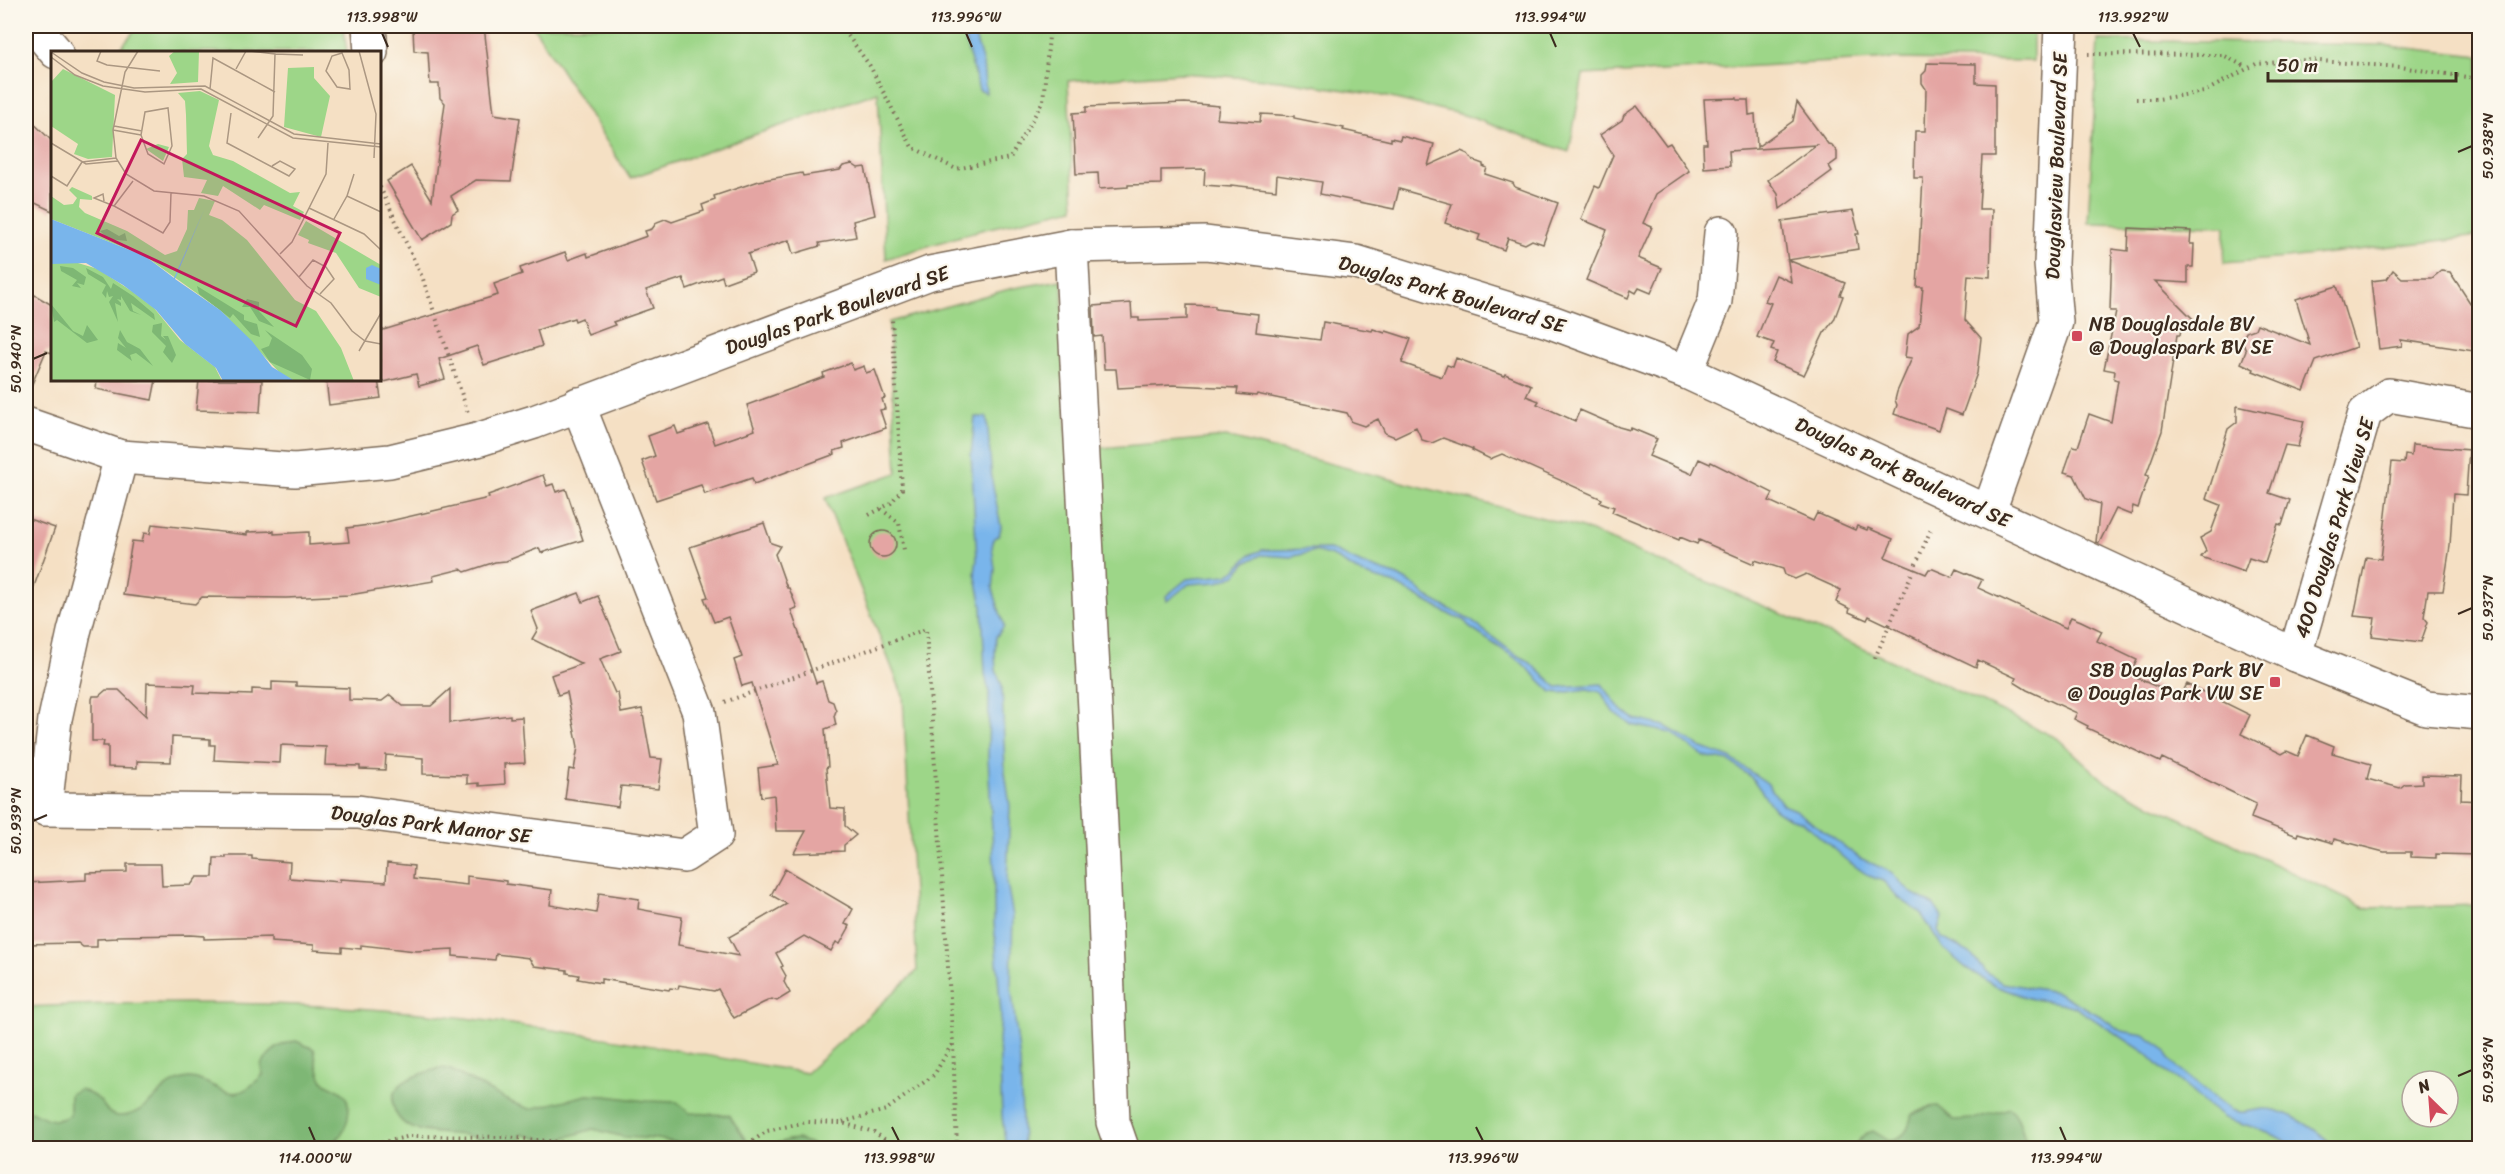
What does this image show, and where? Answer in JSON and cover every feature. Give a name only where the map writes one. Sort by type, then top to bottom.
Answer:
[{"type":"street","points":[[34,26],[55,51]]},
{"type":"street","points":[[369,26],[371,51]]},
{"type":"street","name":"Douglasview Boulevard SE","points":[[1989,511],[2056,322],[2051,264],[2061,26]]},
{"type":"street","points":[[1686,372],[1715,302],[1721,233]]},
{"type":"street","name":"Douglas Park Boulevard SE","points":[[26,424],[120,457],[295,470],[390,461],[477,440],[930,273],[1071,246],[1206,243],[1356,262],[1551,322],[1686,372],[2295,654],[2426,708],[2480,713]]},
{"type":"street","points":[[1071,246],[1103,864],[1113,1122],[1122,1149]]},
{"type":"street","name":"400 Douglas Park View SE","points":[[2295,654],[2365,413],[2389,394],[2480,411]]},
{"type":"street","name":"Douglas Park Manor SE","points":[[120,457],[74,632],[35,809],[358,812],[684,856],[716,835],[699,712],[578,404]]},
{"type":"path","points":[[841,26],[870,66],[912,147],[956,170],[1010,158],[1043,101],[1050,26]]},
{"type":"path","points":[[2084,54],[2223,55],[2246,68]]},
{"type":"path","points":[[2136,99],[2158,99],[2204,92],[2256,64],[2307,60],[2400,67],[2480,79]]},
{"type":"path","points":[[381,189],[423,279],[477,440]]},
{"type":"path","points":[[868,515],[891,503],[902,489],[890,288]]},
{"type":"path","points":[[880,509],[898,523],[904,549]]},
{"type":"path","points":[[1875,658],[1932,527]]},
{"type":"path","points":[[699,712],[926,629],[953,1044],[957,1149]]},
{"type":"path","points":[[842,1123],[886,1110],[934,1075],[953,1044]]},
{"type":"path","points":[[743,1149],[767,1131],[806,1122],[842,1123],[874,1132],[897,1149]]},
{"type":"path","points":[[358,1149],[411,1136],[435,1136],[506,1137],[622,1149]]},
{"type":"path","points":[[154,1149],[213,1145],[234,1149]]},
{"type":"green space","points":[[138,26],[343,26],[347,51],[118,51]]},
{"type":"green space","points":[[533,26],[2033,26],[2033,61],[1893,59],[1583,75],[1569,152],[1464,115],[1378,95],[1280,80],[1181,73],[1068,81],[1074,208],[977,231],[886,259],[878,92],[630,178]]},
{"type":"green space","points":[[2098,40],[2381,45],[2479,56],[2479,236],[2224,263],[2225,226],[2088,223]]},
{"type":"green space","points":[[1062,280],[1067,451],[1226,437],[1582,528],[1908,668],[2057,738],[2107,783],[2365,908],[2479,905],[2479,1148],[26,1148],[26,1007],[191,1003],[301,1005],[411,1012],[636,1043],[806,1073],[917,971],[903,696],[825,498],[897,473],[889,322],[1013,288]]},
{"type":"green space","points":[[296,1041],[314,1049],[318,1071],[323,1081],[339,1090],[348,1103],[348,1120],[345,1128],[335,1142],[328,1146],[321,1148],[284,1145],[261,1148],[26,1147],[26,1113],[30,1111],[55,1120],[64,1118],[70,1115],[70,1094],[80,1089],[97,1098],[112,1115],[116,1116],[140,1110],[171,1085],[189,1078],[224,1091],[243,1091],[263,1075],[261,1065],[271,1052],[280,1046]]},
{"type":"green space","points":[[440,1068],[449,1069],[511,1102],[530,1109],[587,1095],[676,1102],[690,1113],[729,1115],[751,1147],[756,1148],[706,1148],[657,1139],[624,1137],[593,1129],[551,1142],[521,1134],[519,1144],[521,1148],[487,1148],[485,1142],[474,1137],[419,1130],[407,1125],[398,1117],[393,1104],[396,1089],[409,1079]]},
{"type":"green space","points":[[1938,1106],[1954,1120],[1974,1119],[2010,1108],[2017,1116],[2029,1148],[1858,1148],[1857,1142],[1865,1134],[1873,1131],[1889,1141],[1899,1138],[1907,1129],[1912,1115],[1929,1107]]},
{"type":"green space","points":[[798,1139],[822,1148],[764,1148],[788,1140]]},
{"type":"water","points":[[961,26],[972,26],[983,64],[986,93],[979,90]]},
{"type":"water","points":[[975,417],[987,417],[992,481],[1001,527],[999,536],[994,538],[992,547],[995,569],[993,589],[1004,626],[996,637],[995,656],[996,670],[1002,686],[1005,772],[1010,806],[1007,883],[1013,916],[1011,985],[1020,1062],[1023,1148],[1006,1148],[1002,1116],[999,1039],[1001,1015],[994,923],[994,868],[988,757],[989,693],[985,674],[982,606],[975,573],[977,559],[971,455]]},
{"type":"water","points":[[1330,549],[1362,564],[1398,576],[1416,586],[1425,596],[1470,620],[1515,654],[1527,660],[1557,687],[1602,684],[1621,710],[1635,719],[1665,726],[1700,747],[1730,758],[1767,783],[1783,805],[1795,810],[1860,858],[1891,872],[1910,892],[1934,905],[1942,917],[1938,930],[1942,938],[1970,953],[1984,971],[2002,983],[2057,992],[2102,1017],[2121,1031],[2144,1035],[2167,1051],[2172,1063],[2231,1110],[2244,1112],[2272,1109],[2282,1112],[2312,1128],[2335,1148],[2298,1148],[2268,1132],[2224,1118],[2180,1081],[2164,1071],[2146,1053],[2075,1007],[2031,999],[1995,986],[1966,968],[1943,948],[1920,912],[1900,899],[1883,881],[1869,876],[1845,859],[1803,822],[1788,818],[1774,809],[1752,778],[1729,761],[1703,756],[1671,733],[1632,725],[1613,712],[1601,692],[1587,689],[1562,693],[1552,692],[1520,661],[1470,628],[1464,620],[1454,617],[1395,584],[1362,574],[1332,556],[1315,551],[1291,557],[1261,555],[1245,563],[1236,575],[1218,582],[1189,584],[1167,601],[1166,596],[1187,579],[1227,575],[1250,555],[1262,550]]},
{"type":"building","points":[[422,26],[484,26],[494,114],[520,118],[511,181],[476,180],[451,196],[458,210],[452,214],[451,222],[422,240],[387,181],[411,166],[432,200],[445,103],[440,98],[439,84],[430,84],[428,52],[414,51],[413,28],[422,28]]},
{"type":"building","points":[[1927,63],[1976,64],[1976,83],[1995,84],[1995,156],[1982,156],[1979,209],[1992,209],[1990,277],[1968,275],[1965,320],[1981,338],[1977,373],[1962,415],[1946,409],[1939,430],[1894,414],[1897,392],[1912,358],[1905,357],[1908,334],[1919,326],[1923,287],[1917,287],[1923,178],[1914,178],[1915,131],[1925,131],[1926,89],[1922,83],[1922,75],[1926,71]]},
{"type":"building","points":[[1737,98],[1737,100],[1748,100],[1749,115],[1755,114],[1757,147],[1793,121],[1797,102],[1828,144],[1832,145],[1837,152],[1837,160],[1829,166],[1832,171],[1780,209],[1778,194],[1768,180],[1816,145],[1729,151],[1730,166],[1704,168],[1703,144],[1707,144],[1704,99]]},
{"type":"building","points":[[1185,103],[1219,106],[1217,119],[1260,122],[1261,114],[1294,116],[1294,118],[1344,128],[1343,130],[1391,141],[1391,138],[1400,140],[1401,136],[1434,144],[1428,166],[1461,151],[1468,154],[1472,160],[1483,164],[1487,168],[1485,174],[1513,183],[1515,187],[1558,203],[1543,244],[1532,240],[1525,244],[1508,238],[1504,250],[1478,240],[1480,235],[1445,223],[1452,204],[1399,189],[1394,209],[1320,194],[1322,182],[1277,175],[1276,190],[1231,185],[1231,187],[1204,185],[1205,169],[1161,170],[1161,184],[1099,189],[1098,173],[1076,174],[1073,113],[1086,112],[1086,107]]},
{"type":"building","points":[[1637,106],[1666,145],[1670,143],[1689,171],[1656,194],[1643,223],[1652,227],[1638,258],[1662,268],[1651,293],[1639,288],[1636,293],[1631,290],[1628,298],[1586,280],[1607,230],[1581,219],[1595,186],[1599,188],[1613,155],[1600,135]]},
{"type":"building","points":[[26,116],[51,140],[51,211],[35,203],[26,194]]},
{"type":"building","points":[[852,164],[858,168],[865,167],[875,215],[853,221],[856,237],[819,243],[820,246],[793,254],[789,240],[748,254],[754,272],[724,283],[722,276],[687,289],[683,278],[646,290],[653,308],[613,322],[615,325],[588,335],[582,318],[575,321],[574,318],[537,330],[542,346],[484,365],[477,346],[439,359],[445,379],[419,386],[416,374],[380,383],[381,331],[498,295],[494,284],[522,274],[520,268],[565,252],[568,260],[587,253],[588,257],[647,236],[645,231],[652,229],[657,222],[665,219],[672,222],[704,211],[702,205],[715,200],[714,196],[759,181],[802,173],[803,176],[840,170],[843,166]]},
{"type":"building","points":[[1853,211],[1859,234],[1856,234],[1858,249],[1788,260],[1845,283],[1834,320],[1824,333],[1804,375],[1773,362],[1777,352],[1771,350],[1774,343],[1757,337],[1771,303],[1765,301],[1776,275],[1791,282],[1782,221]]},
{"type":"building","points":[[2129,228],[2191,231],[2190,244],[2194,244],[2193,267],[2188,267],[2188,283],[2155,281],[2193,319],[2181,328],[2180,335],[2177,335],[2162,431],[2146,475],[2149,476],[2138,508],[2133,506],[2131,515],[2116,509],[2099,543],[2096,542],[2100,504],[2086,499],[2074,475],[2064,472],[2073,446],[2078,447],[2089,414],[2111,422],[2118,380],[2114,379],[2115,371],[2104,369],[2116,311],[2110,311],[2112,249],[2128,251]]},
{"type":"building","points":[[2393,270],[2402,278],[2432,278],[2441,271],[2450,272],[2480,318],[2480,352],[2401,340],[2402,346],[2379,349],[2371,281],[2387,279]]},
{"type":"building","points":[[2337,286],[2356,347],[2316,361],[2304,391],[2253,371],[2254,369],[2241,363],[2246,351],[2242,341],[2246,332],[2255,329],[2257,324],[2310,345],[2296,299]]},
{"type":"building","points":[[26,290],[51,304],[51,353],[46,351],[26,398]]},
{"type":"building","points":[[1131,303],[1132,318],[1139,318],[1139,321],[1187,319],[1187,305],[1215,306],[1215,309],[1258,314],[1256,332],[1320,340],[1323,322],[1372,331],[1373,329],[1385,333],[1386,331],[1411,339],[1402,363],[1442,377],[1447,365],[1453,367],[1456,358],[1504,376],[1505,374],[1531,385],[1526,396],[1539,401],[1537,404],[1575,421],[1580,410],[1619,427],[1630,430],[1631,428],[1657,439],[1649,456],[1692,474],[1699,459],[1710,464],[1711,462],[1773,493],[1769,501],[1813,521],[1817,513],[1855,530],[1857,526],[1867,530],[1868,528],[1893,539],[1885,557],[1926,574],[1929,569],[1933,569],[1952,577],[1956,569],[1982,580],[1978,588],[2066,628],[2071,617],[2102,631],[2097,641],[2137,660],[2130,675],[2180,697],[2187,684],[2250,715],[2241,734],[2282,754],[2287,751],[2298,756],[2307,735],[2334,746],[2332,753],[2371,764],[2367,779],[2400,788],[2405,784],[2422,783],[2422,775],[2462,776],[2461,800],[2480,801],[2480,855],[2436,854],[2436,858],[2411,857],[2411,852],[2384,852],[2334,839],[2333,843],[2298,833],[2297,836],[2251,818],[2256,804],[2162,758],[2160,762],[2087,728],[2088,726],[2074,719],[2077,713],[2027,690],[2014,682],[2016,678],[1978,660],[1976,667],[1869,616],[1867,620],[1849,612],[1850,609],[1836,602],[1841,590],[1806,574],[1795,579],[1785,575],[1783,569],[1755,560],[1754,564],[1699,540],[1697,544],[1680,537],[1679,540],[1612,512],[1614,507],[1600,502],[1602,499],[1502,454],[1490,459],[1473,449],[1443,438],[1432,443],[1422,440],[1416,427],[1395,437],[1385,433],[1378,419],[1364,426],[1352,422],[1347,413],[1257,394],[1256,396],[1237,394],[1238,388],[1173,385],[1118,388],[1116,369],[1104,369],[1102,336],[1094,337],[1093,306]]},
{"type":"building","points":[[851,363],[853,370],[864,366],[866,373],[875,370],[885,398],[882,399],[885,409],[880,410],[886,428],[843,443],[844,448],[834,451],[835,454],[754,484],[752,478],[705,494],[701,485],[656,500],[642,461],[655,456],[648,436],[675,426],[678,434],[708,424],[715,444],[755,430],[747,405],[824,377],[823,373]]},
{"type":"building","points":[[97,381],[156,381],[152,400],[96,389]]},
{"type":"building","points":[[199,381],[262,381],[260,412],[196,410]]},
{"type":"building","points":[[326,381],[378,381],[381,398],[329,405]]},
{"type":"building","points":[[2237,406],[2304,421],[2298,447],[2285,445],[2269,493],[2290,500],[2282,525],[2278,524],[2265,563],[2249,558],[2244,572],[2201,557],[2206,551],[2200,538],[2211,532],[2221,505],[2206,499],[2228,429],[2237,422]]},
{"type":"building","points":[[2412,445],[2469,450],[2466,495],[2453,494],[2450,546],[2443,591],[2428,591],[2424,617],[2428,622],[2421,642],[2372,636],[2375,618],[2354,616],[2366,557],[2381,559],[2392,462],[2404,463],[2405,455],[2411,456]]},
{"type":"building","points":[[543,475],[547,486],[553,484],[556,492],[566,489],[583,540],[541,553],[539,548],[506,561],[495,562],[465,572],[461,569],[433,576],[434,581],[349,595],[286,598],[202,597],[195,604],[123,595],[132,541],[142,542],[144,533],[150,534],[152,524],[247,535],[247,532],[274,531],[274,534],[309,532],[309,545],[349,542],[347,528],[377,524],[489,498],[488,495]]},
{"type":"building","points":[[26,518],[55,528],[28,603],[26,602]]},
{"type":"building","points":[[764,523],[771,543],[780,546],[775,554],[797,608],[791,610],[816,683],[822,681],[828,700],[833,702],[836,711],[834,716],[836,725],[825,729],[828,767],[826,768],[830,808],[845,809],[845,826],[856,835],[844,845],[844,851],[794,853],[806,831],[776,831],[774,795],[761,797],[758,768],[778,765],[752,683],[742,686],[734,660],[742,657],[728,617],[714,622],[704,598],[708,597],[690,547]]},
{"type":"building","points":[[883,531],[892,535],[896,544],[892,553],[883,557],[874,553],[870,544],[874,535]]},
{"type":"building","points":[[579,593],[583,602],[598,596],[621,651],[600,659],[615,693],[618,693],[621,713],[642,709],[651,758],[662,759],[658,789],[621,786],[618,807],[565,799],[569,769],[574,770],[578,747],[567,692],[558,695],[551,675],[582,664],[532,639],[538,629],[531,611]]},
{"type":"building","points":[[272,682],[296,683],[296,686],[349,688],[349,700],[382,701],[390,695],[403,706],[431,706],[450,689],[450,723],[510,715],[510,718],[522,717],[525,763],[504,764],[505,784],[479,786],[479,783],[467,784],[467,775],[423,774],[423,758],[386,755],[385,770],[360,769],[360,766],[325,765],[326,747],[281,745],[280,763],[214,760],[215,745],[210,745],[210,739],[172,737],[171,762],[137,761],[137,768],[108,767],[108,746],[103,746],[104,741],[92,741],[92,699],[93,696],[99,696],[106,690],[119,690],[146,716],[147,683],[195,685],[194,693],[252,695],[252,689],[272,690]]},
{"type":"building","points":[[226,856],[252,856],[252,859],[290,862],[289,878],[340,882],[340,879],[386,882],[387,863],[414,866],[413,879],[467,885],[467,876],[506,881],[506,884],[552,890],[550,905],[596,913],[599,893],[639,899],[638,909],[682,917],[678,945],[739,956],[729,937],[787,904],[771,895],[785,869],[853,909],[845,924],[850,926],[840,944],[836,942],[831,951],[804,936],[776,953],[783,966],[781,967],[786,976],[784,982],[790,993],[777,1001],[772,999],[734,1018],[718,989],[714,991],[679,985],[678,989],[670,988],[669,990],[601,979],[601,983],[578,979],[579,975],[567,973],[567,970],[534,966],[529,958],[496,954],[495,960],[453,956],[453,949],[416,951],[361,945],[361,949],[342,947],[342,952],[314,950],[314,945],[271,942],[271,937],[204,939],[204,936],[190,935],[117,936],[117,938],[97,939],[97,947],[83,947],[78,943],[26,944],[26,883],[86,880],[86,873],[127,872],[127,864],[161,864],[162,886],[191,885],[197,877],[213,877],[214,858],[226,858]]},
{"type":"place","name":"NB Douglasdale BV @ Douglaspark BV SE","points":[[2077,336]]},
{"type":"place","name":"SB Douglas Park BV @ Douglas Park VW SE","points":[[2275,682]]}]
